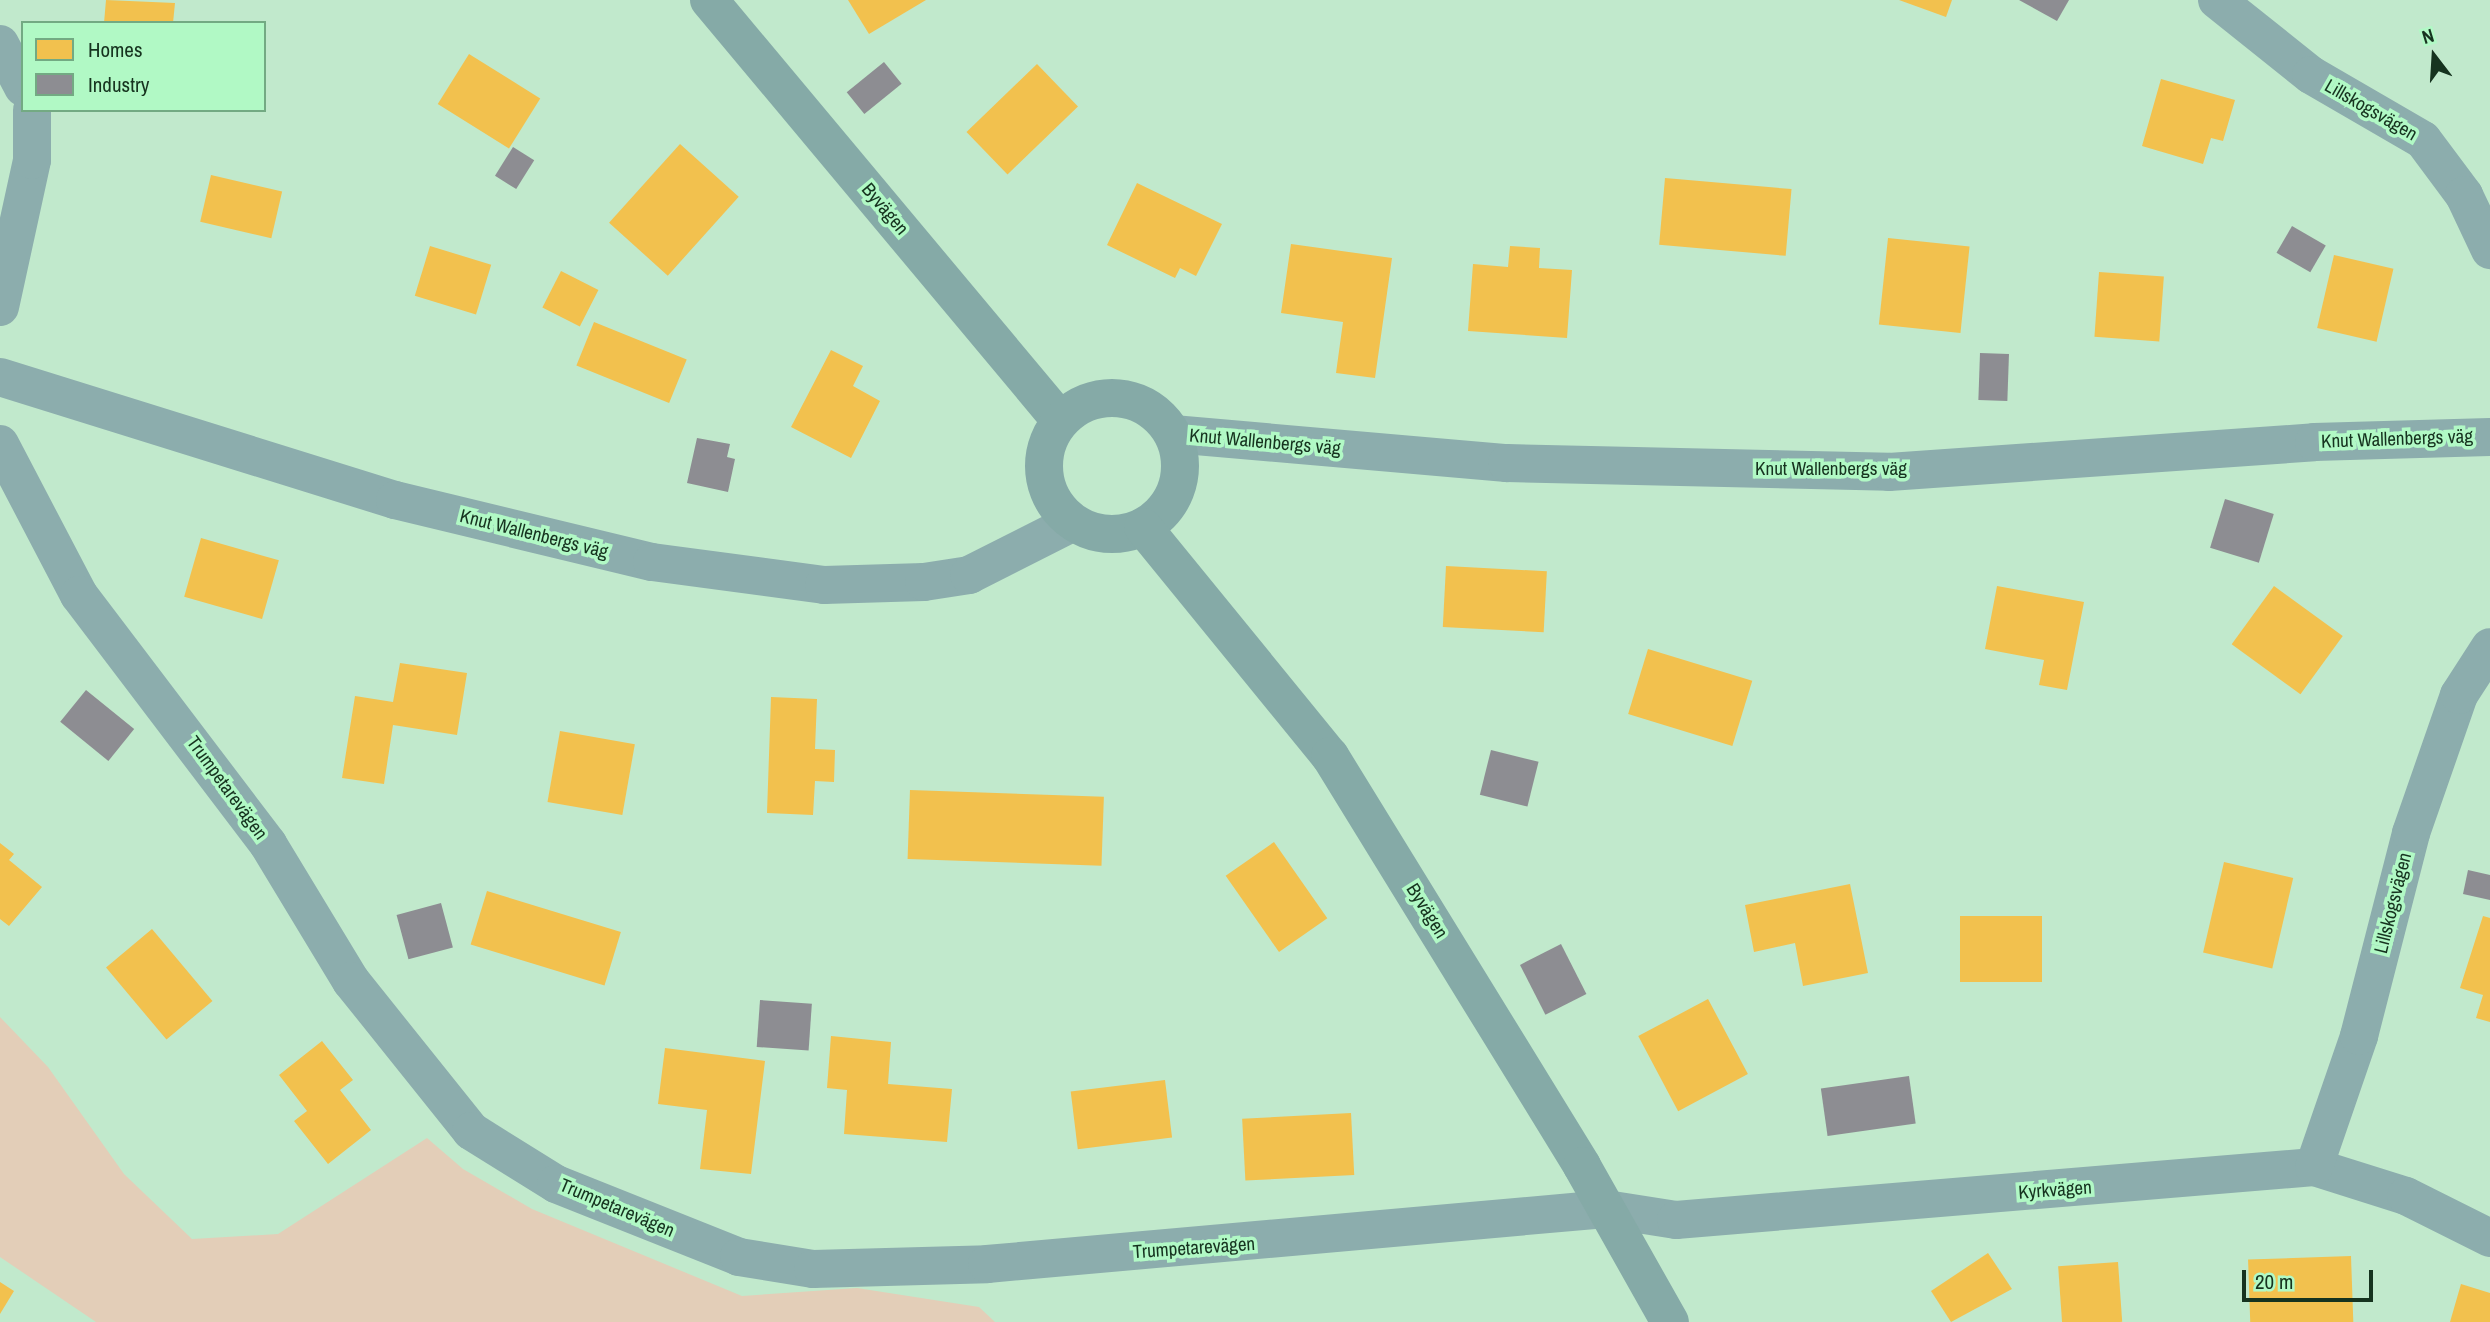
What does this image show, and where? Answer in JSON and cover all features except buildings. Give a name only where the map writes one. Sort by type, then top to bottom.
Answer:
[{"type":"street","name":"Byvägen","points":[[709,0],[1060,420]]},
{"type":"street","name":"Lillskogsvägen","points":[[2217,0],[2311,75],[2423,140],[2464,195],[2490,250]]},
{"type":"street","points":[[0,44],[21,83]]},
{"type":"street","points":[[0,307],[32,160],[32,112]]},
{"type":"street","name":"Knut Wallenbergs väg","points":[[0,377],[396,500],[652,562],[824,584],[924,582],[969,575],[1072,523]]},
{"type":"street","points":[[1125,398],[1147,407],[1173,434],[1180,477],[1171,501],[1143,527],[1111,535],[1072,523],[1055,506],[1043,472],[1045,448],[1060,420],[1078,406],[1125,398]]},
{"type":"street","name":"Knut Wallenbergs väg","points":[[1173,434],[1507,463],[1889,472],[2314,442],[2490,437]]},
{"type":"street","name":"Trumpetarevägen","points":[[0,444],[79,596],[268,844],[383,1023],[471,1131],[556,1184],[739,1257],[813,1269],[987,1264],[1606,1209]]},
{"type":"street","name":"Byvägen","points":[[1143,527],[1330,756],[1606,1209],[1670,1322]]},
{"type":"street","name":"Lillskogsvägen","points":[[2314,1167],[2359,1036],[2411,834],[2459,695],[2490,647]]},
{"type":"street","name":"Kyrkvägen","points":[[1606,1209],[1676,1220],[2314,1167],[2406,1196],[2490,1237]]},
{"type":"shaded area","points":[[0,1017],[48,1067],[124,1174],[192,1239],[278,1234],[427,1138],[463,1169],[532,1209],[742,1296],[857,1288],[979,1307],[995,1322],[96,1322],[0,1257]]}]
